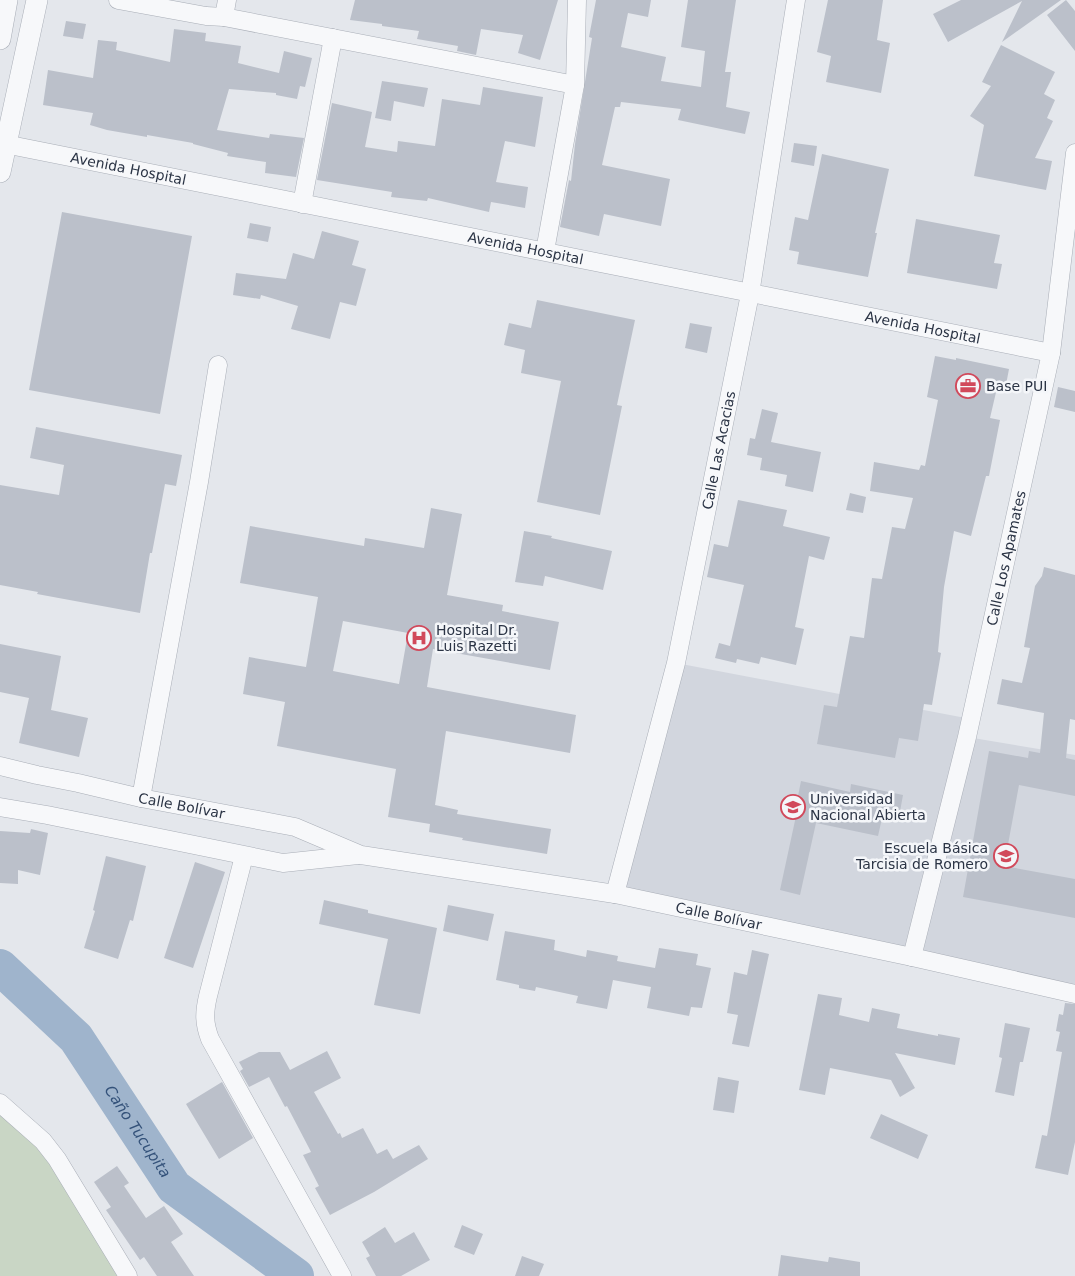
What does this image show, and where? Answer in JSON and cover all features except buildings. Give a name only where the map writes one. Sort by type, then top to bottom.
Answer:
[{"type":"street","points":[[0,39],[7,0]]},
{"type":"street","points":[[0,172],[3,144],[37,0]]},
{"type":"street","points":[[118,0],[206,16],[225,9],[333,38],[575,85]]},
{"type":"street","points":[[545,252],[575,85],[577,0]]},
{"type":"street","name":"Calle Las Acacias","points":[[615,894],[676,663],[750,294],[796,0]]},
{"type":"street","points":[[302,204],[333,38]]},
{"type":"street","name":"Avenida Hospital","points":[[3,144],[1051,353]]},
{"type":"street","name":"Calle Los Apamates","points":[[912,957],[967,737],[1051,353],[1075,153]]},
{"type":"street","points":[[141,798],[199,482],[218,365]]},
{"type":"street","name":"Calle Bolívar","points":[[0,766],[37,776],[78,783],[141,798],[295,827],[361,855],[615,894],[912,957],[1075,994]]},
{"type":"street","name":"Calle Bolívar","points":[[0,808],[47,815],[282,864],[361,855]]},
{"type":"street","points":[[244,856],[204,1012],[205,1025],[210,1039],[342,1276]]},
{"type":"street","points":[[0,1103],[43,1141],[57,1159],[128,1276]]},
{"type":"shaded area","name":"Universidad Nacional Abierta","points":[[676,663],[971,719],[967,737],[1075,755],[1075,994],[911,954],[615,894]]},
{"type":"green space","points":[[0,1103],[43,1141],[128,1276],[0,1276]]},
{"type":"waterway","name":"Caño Tucupita","points":[[0,967],[76,1038],[174,1187],[296,1276]]},
{"type":"place","name":"Base PUI","points":[[968,386]]},
{"type":"place","name":"Hospital Dr. Luis Razetti","points":[[419,638]]},
{"type":"place","name":"Universidad Nacional Abierta","points":[[793,807]]},
{"type":"place","name":"Escuela Básica Tarcisia de Romero","points":[[1006,856]]}]
